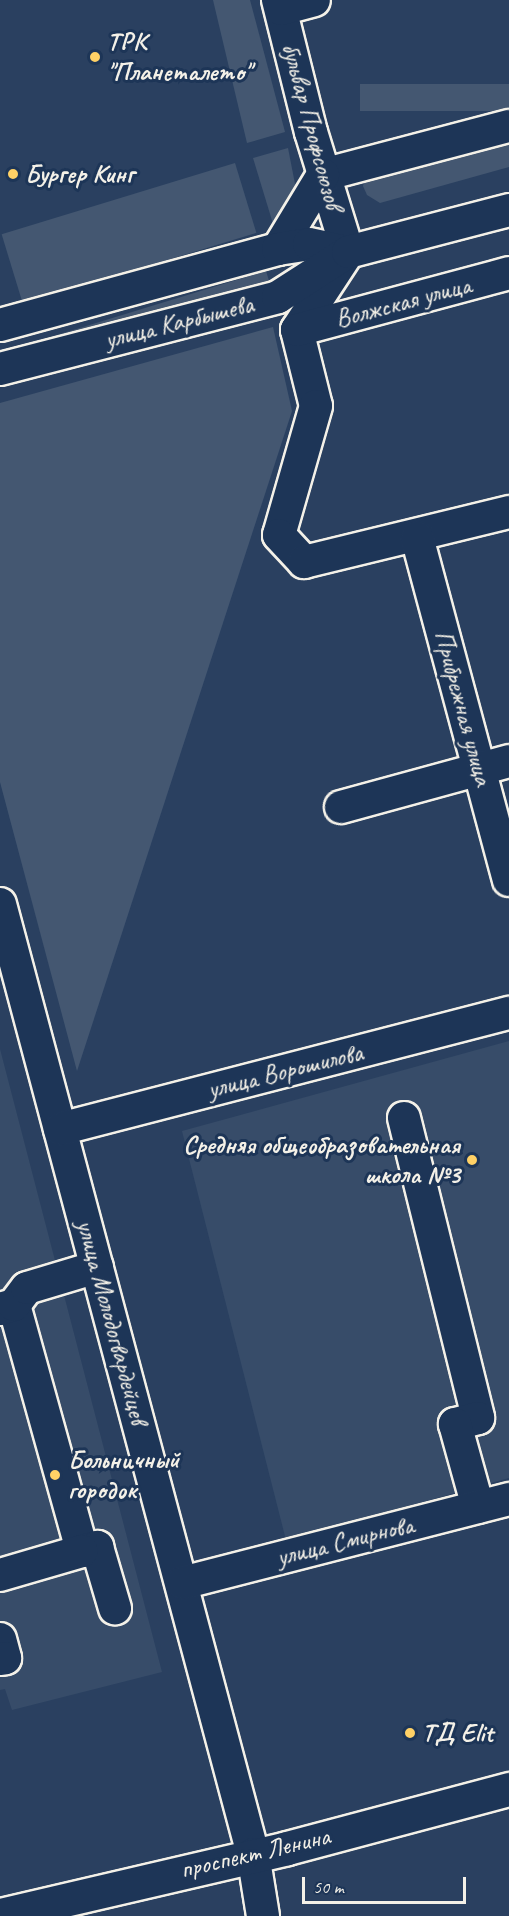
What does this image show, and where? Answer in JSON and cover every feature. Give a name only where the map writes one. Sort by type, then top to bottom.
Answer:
[{"type":"main road","name":"проспект Ленина","points":[[0,1915],[509,1789]]},
{"type":"street","points":[[279,4],[314,0]]},
{"type":"street","name":"бульвар Профсоюзов","points":[[279,4],[323,174],[348,252]]},
{"type":"street","points":[[278,249],[323,174],[509,126]]},
{"type":"street","name":"улица Карбышева","points":[[0,369],[278,297],[348,252],[509,210]]},
{"type":"street","name":"улица Карбышева","points":[[0,325],[278,249],[309,244],[348,252]]},
{"type":"street","points":[[348,252],[297,330],[316,406],[279,536],[304,562],[417,537],[509,512]]},
{"type":"street","name":"Волжская улица","points":[[297,330],[509,273]]},
{"type":"street","name":"Прибрежная улица","points":[[417,537],[494,765],[509,880]]},
{"type":"street","points":[[341,807],[494,765]]},
{"type":"street","name":"улица Молодогвардейцев","points":[[0,904],[253,1854],[263,1916]]},
{"type":"street","name":"улица Ворошилова","points":[[60,1128],[509,1013]]},
{"type":"street","points":[[404,1118],[478,1418],[455,1424],[478,1507]]},
{"type":"street","points":[[82,1551],[7,1307],[27,1288],[98,1267]]},
{"type":"street","name":"улица Смирнова","points":[[182,1583],[509,1499]]},
{"type":"street","points":[[0,1575],[97,1548],[115,1608]]},
{"type":"street","points":[[0,1640],[5,1658],[0,1659]]},
{"type":"shaded area","points":[[213,0],[250,0],[285,132],[247,143]]},
{"type":"shaded area","points":[[360,84],[509,84],[509,111],[360,111]]},
{"type":"shaded area","points":[[509,135],[509,167],[380,203],[367,195],[363,186],[366,175]]},
{"type":"shaded area","points":[[288,148],[295,184],[289,207],[274,227],[253,158]]},
{"type":"shaded area","points":[[235,163],[256,233],[23,304],[2,234]]},
{"type":"shaded area","points":[[266,271],[269,281],[6,361],[3,351]]},
{"type":"shaded area","points":[[273,327],[292,411],[77,1071],[0,782],[0,403]]},
{"type":"shaded area","points":[[509,1041],[509,1478],[286,1540],[182,1131]]},
{"type":"shaded area","name":"Больничный городок","points":[[0,1049],[162,1672],[12,1710],[5,1689],[0,1690]]},
{"type":"place","name":"ТРК \"Планеталето\"","points":[[95,57]]},
{"type":"place","name":"Бургер Кинг","points":[[13,174]]},
{"type":"place","name":"Средняя общеобразовательная школа №3","points":[[472,1160]]},
{"type":"place","name":"Больничный городок","points":[[55,1475]]},
{"type":"place","name":"ТД Elit","points":[[410,1733]]}]
